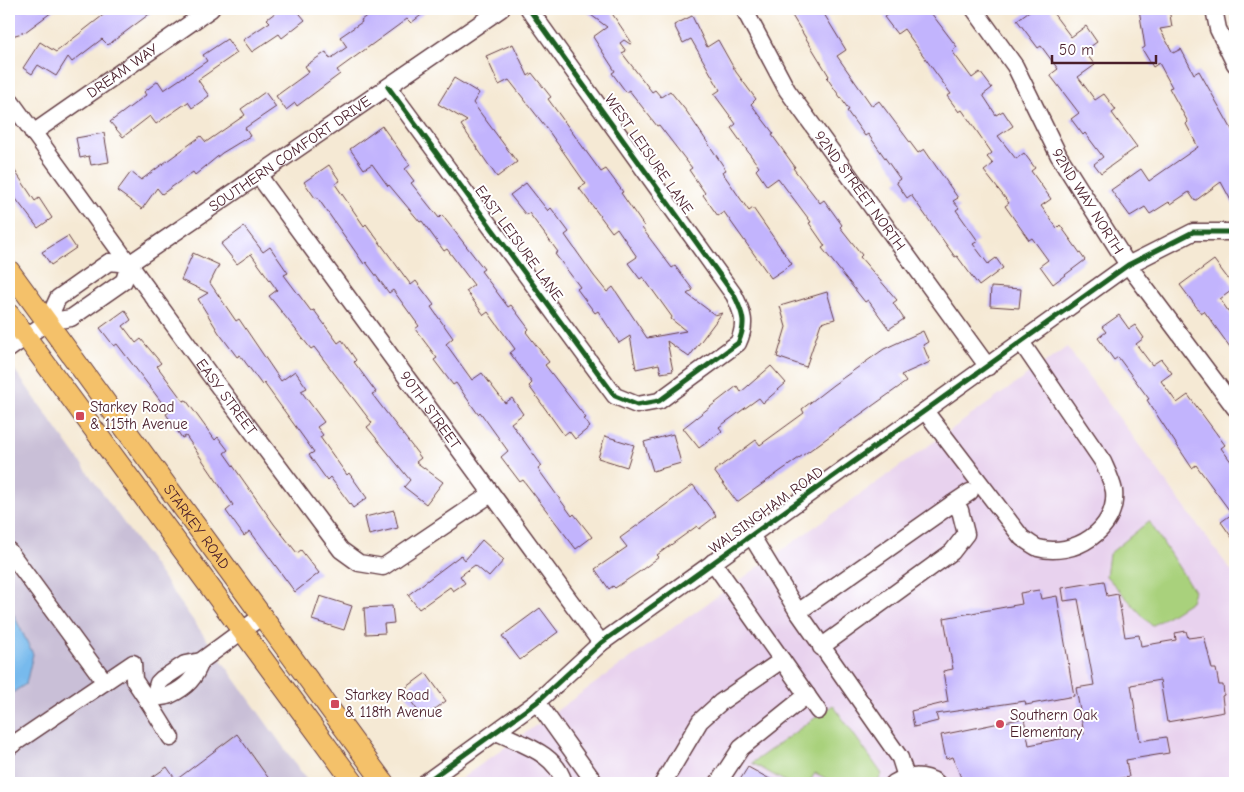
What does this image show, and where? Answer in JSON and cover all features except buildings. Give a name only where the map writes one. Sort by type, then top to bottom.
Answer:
[{"type":"main road","name":"STARKEY ROAD","points":[[9,270],[384,783]]},
{"type":"main road","name":"STARKEY ROAD","points":[[9,314],[354,783]]},
{"type":"street","name":"DREAM WAY","points":[[33,133],[211,9]]},
{"type":"street","name":"SOUTHERN COMFORT DRIVE","points":[[9,349],[47,322],[71,318],[124,281],[129,264],[501,9]]},
{"type":"street","name":"WEST LEISURE LANE","points":[[529,9],[734,295],[744,316],[744,331],[738,343],[659,400],[637,406]]},
{"type":"street","name":"92ND STREET NORTH","points":[[744,9],[787,90],[988,367]]},
{"type":"street","name":"92ND WAY NORTH","points":[[974,9],[1015,66],[1059,156],[1128,265],[1235,408]]},
{"type":"street","points":[[1214,9],[1218,29],[1235,64]]},
{"type":"street","name":"EAST LEISURE LANE","points":[[388,86],[598,375],[615,396],[637,406]]},
{"type":"street","name":"EASY STREET","points":[[9,99],[341,550],[359,563],[382,567],[491,494]]},
{"type":"street","name":"90TH STREET","points":[[259,176],[601,643]]},
{"type":"street","name":"WALSINGHAM ROAD","points":[[425,783],[537,702],[601,643],[1128,265],[1193,232],[1235,232]]},
{"type":"street","name":"SOUTHERN COMFORT DRIVE","points":[[47,322],[58,298],[109,262],[129,264]]},
{"type":"street","points":[[925,411],[1022,538],[1038,548],[1066,549],[1082,544],[1093,536],[1106,522],[1113,503],[1114,492],[1103,462],[1020,342]]},
{"type":"street","points":[[798,612],[970,492]]},
{"type":"street","points":[[821,647],[952,552],[966,534],[960,510],[952,504]]},
{"type":"street","points":[[751,535],[821,647],[900,758],[900,780],[920,776],[938,783]]},
{"type":"street","points":[[9,551],[105,682]]},
{"type":"street","points":[[713,562],[818,711]]},
{"type":"street","points":[[151,699],[158,683],[162,679],[185,664],[201,662],[262,616]]},
{"type":"street","points":[[663,783],[700,721],[721,702],[782,660]]},
{"type":"street","points":[[9,747],[133,663],[134,680],[151,699],[171,738]]},
{"type":"street","points":[[718,783],[741,748],[807,695]]},
{"type":"street","points":[[537,702],[595,783]]},
{"type":"street","points":[[497,732],[547,756],[561,770],[564,783]]},
{"type":"shaded area","points":[[1067,347],[1235,576],[1235,783],[455,783]]},
{"type":"shaded area","points":[[9,362],[309,783],[9,783],[9,695],[26,684],[9,605]]},
{"type":"green space","points":[[1149,521],[1194,591],[1191,601],[1152,626],[1106,576],[1109,554]]},
{"type":"green space","points":[[833,705],[882,774],[877,783],[848,783],[841,779],[839,783],[836,783],[815,773],[809,783],[788,783],[752,763]]},
{"type":"water","points":[[9,605],[33,654],[26,684],[9,695]]},
{"type":"cycle path","points":[[388,87],[615,396],[637,405],[659,401],[738,343],[743,324],[742,313],[734,295],[529,9]]},
{"type":"cycle path","points":[[425,783],[537,702],[601,643],[1128,265],[1193,232],[1235,232]]},
{"type":"place","name":"Starkey Road & 115th Avenue","points":[[80,416]]},
{"type":"place","name":"Starkey Road & 118th Avenue","points":[[335,704]]},
{"type":"place","name":"Southern Oak Elementary","points":[[1000,724]]}]
